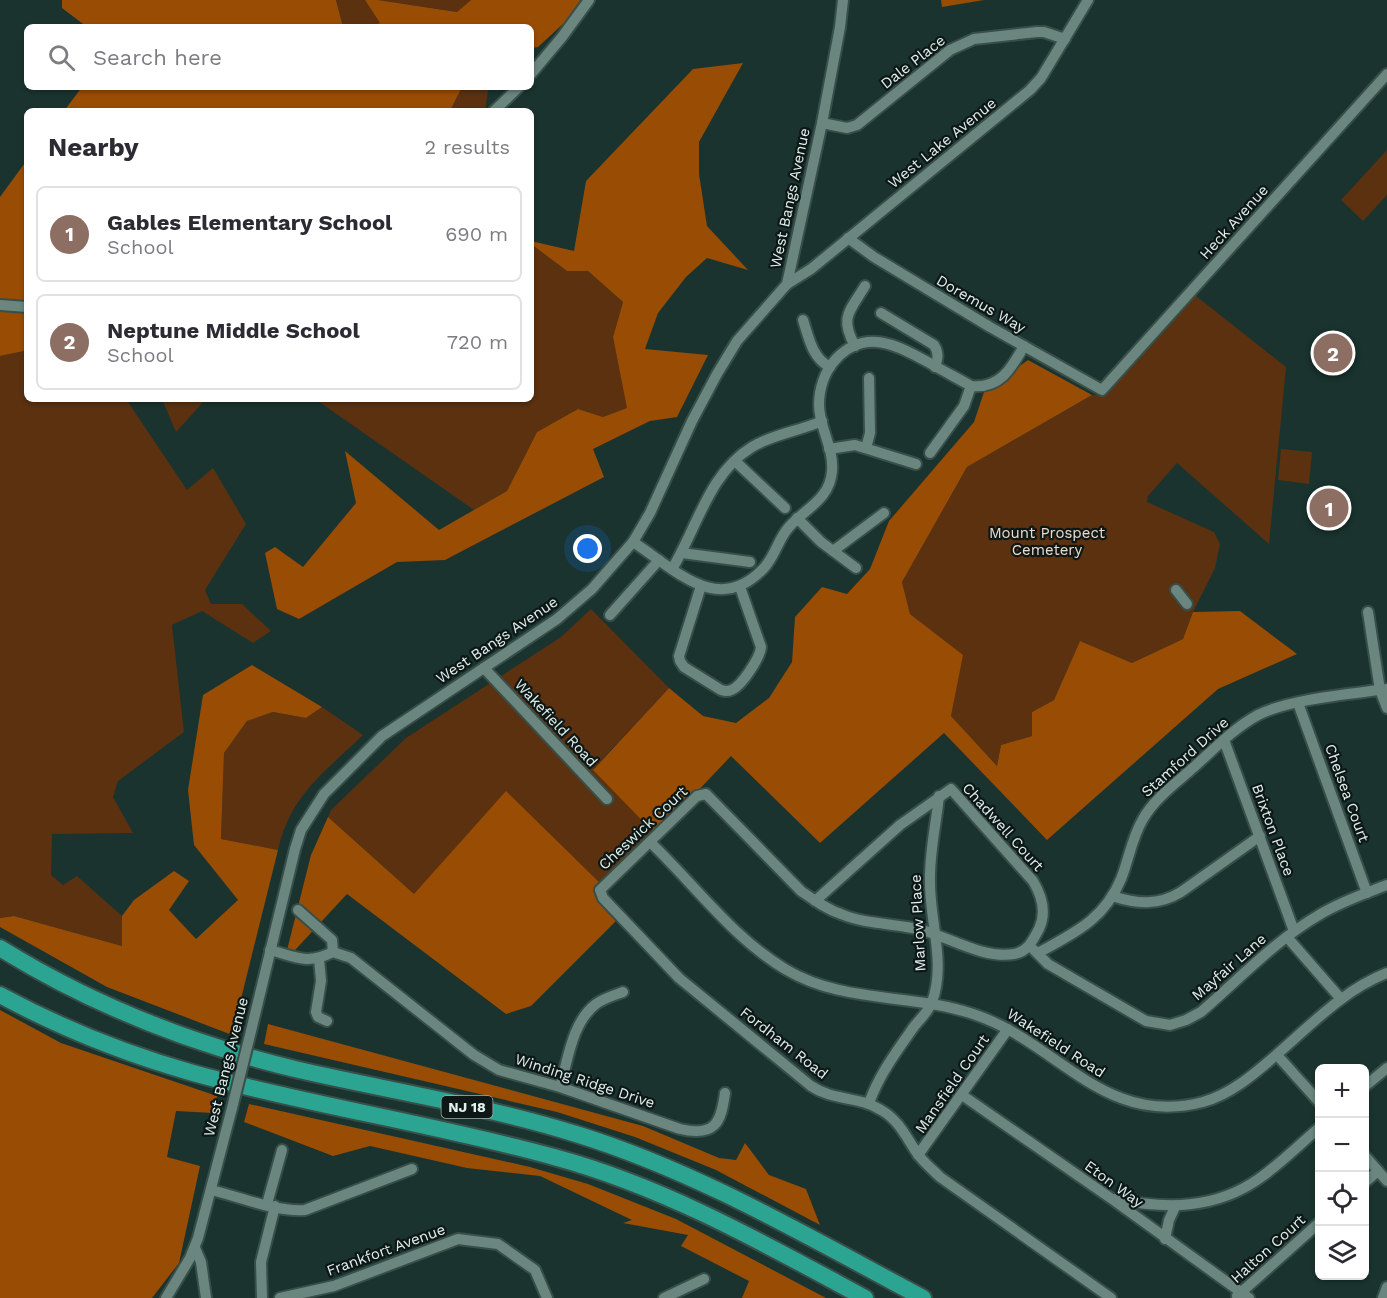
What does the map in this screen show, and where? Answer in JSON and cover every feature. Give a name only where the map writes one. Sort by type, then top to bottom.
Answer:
[{"type":"highway","name":"NJ 18","points":[[0,948],[88,996],[151,1024],[202,1043],[297,1069],[526,1120],[621,1149],[730,1196],[923,1298]]},
{"type":"highway","name":"NJ 18","points":[[0,995],[99,1041],[194,1073],[506,1144],[613,1176],[712,1218],[865,1298]]},
{"type":"street","points":[[534,70],[589,0]]},
{"type":"street","name":"West Bangs Avenue","points":[[166,1298],[195,1248],[301,830],[324,794],[382,736],[569,610],[592,589],[633,542],[650,513],[692,421],[737,340],[787,284],[822,123],[843,0]]},
{"type":"street","name":"West Lake Avenue","points":[[787,284],[811,269],[1030,90],[1041,78],[1088,0]]},
{"type":"street","name":"Dale Place","points":[[822,123],[847,128],[857,125],[950,50],[966,42],[1044,32],[1065,39]]},
{"type":"street","name":"Heck Avenue","points":[[1102,390],[1387,74]]},
{"type":"street","points":[[497,108],[516,90]]},
{"type":"street","name":"Doremus Way","points":[[848,238],[874,257],[1102,390]]},
{"type":"street","points":[[855,346],[848,334],[847,316],[865,286]]},
{"type":"street","points":[[0,305],[24,307]]},
{"type":"street","points":[[881,313],[934,345],[938,350],[935,367]]},
{"type":"street","points":[[803,320],[815,354],[822,363],[830,367]]},
{"type":"street","points":[[633,542],[682,577],[701,586],[740,587],[766,566],[785,532],[797,518],[820,501],[829,486],[833,462],[819,401],[824,379],[838,357],[855,346],[879,342],[891,344],[971,386],[986,386],[1001,379],[1008,372],[1024,346]]},
{"type":"street","points":[[867,448],[870,433],[869,378]]},
{"type":"street","points":[[930,453],[964,406],[971,386]]},
{"type":"street","points":[[672,569],[712,490],[735,461],[759,443],[822,421]]},
{"type":"street","points":[[830,449],[848,445],[867,448],[916,464]]},
{"type":"street","points":[[735,461],[785,508]]},
{"type":"street","points":[[833,551],[884,513]]},
{"type":"street","points":[[797,518],[813,535],[856,568]]},
{"type":"street","points":[[682,553],[750,561]]},
{"type":"street","points":[[610,615],[659,560]]},
{"type":"street","points":[[701,586],[679,656],[680,661],[684,667],[721,690],[728,691],[735,688],[758,660],[761,647],[740,587]]},
{"type":"street","points":[[1176,590],[1187,604]]},
{"type":"street","points":[[1368,612],[1387,708]]},
{"type":"street","name":"Wakefield Road","points":[[484,668],[607,799]]},
{"type":"street","name":"Stamford Drive","points":[[709,796],[795,885],[815,901],[852,918],[911,928],[991,953],[1017,954],[1034,950],[1081,930],[1096,917],[1112,896],[1121,879],[1137,830],[1148,810],[1224,740],[1259,714],[1298,703],[1384,689]]},
{"type":"street","name":"Chelsea Court","points":[[1298,703],[1367,892]]},
{"type":"street","name":"Brixton Place","points":[[1224,740],[1260,836],[1290,934],[1341,999]]},
{"type":"street","name":"Chadwell Court","points":[[815,901],[900,825],[951,789],[1033,881],[1039,892],[1042,917],[1034,950]]},
{"type":"street","name":"Cheswick Court","points":[[600,890],[698,796],[702,794],[709,796]]},
{"type":"street","name":"Marlow Place","points":[[869,1103],[879,1077],[932,1003],[937,969],[936,935],[930,906],[930,880],[939,796]]},
{"type":"street","points":[[1112,896],[1142,903],[1168,899],[1260,836]]},
{"type":"street","name":"Wakefield Road","points":[[650,842],[747,942],[787,970],[814,983],[844,993],[932,1003],[973,1014],[1008,1029],[1101,1091],[1126,1101],[1154,1106],[1189,1105],[1219,1096],[1246,1081],[1341,999],[1360,985],[1387,973]]},
{"type":"street","name":"Mayfair Lane","points":[[1034,950],[1048,964],[1138,1018],[1155,1024],[1170,1025],[1201,1012],[1290,934],[1332,907],[1387,885]]},
{"type":"street","name":"Fordham Road","points":[[600,890],[603,898],[679,978],[811,1086],[830,1096],[869,1103],[884,1112],[898,1123],[918,1155],[940,1177],[1110,1298]]},
{"type":"street","points":[[270,950],[303,959],[319,959],[333,952],[332,940],[298,910]]},
{"type":"street","name":"Winding Ridge Drive","points":[[333,952],[351,958],[483,1061],[510,1074],[560,1087],[691,1131],[706,1130],[716,1124],[722,1116],[725,1093]]},
{"type":"street","points":[[319,959],[321,981],[316,1012],[318,1017],[327,1021]]},
{"type":"street","points":[[560,1087],[574,1036],[580,1025],[597,1003],[623,992]]},
{"type":"street","name":"Mansfield Court","points":[[918,1155],[1008,1029]]},
{"type":"street","points":[[1277,1055],[1315,1097]]},
{"type":"street","points":[[1369,1084],[1387,1068]]},
{"type":"street","name":"Eton Way","points":[[962,1095],[1112,1199],[1242,1296]]},
{"type":"street","points":[[1112,1199],[1175,1207],[1216,1199],[1250,1184],[1268,1172],[1315,1131]]},
{"type":"street","points":[[262,1298],[261,1262],[282,1150]]},
{"type":"street","points":[[1369,1160],[1387,1181]]},
{"type":"street","points":[[211,1190],[271,1205],[305,1210],[412,1169]]},
{"type":"street","points":[[1369,1179],[1378,1171]]},
{"type":"street","points":[[1165,1239],[1169,1220],[1175,1207]]},
{"type":"street","name":"Halton Court","points":[[1242,1296],[1316,1226]]},
{"type":"street","name":"Frankfort Avenue","points":[[281,1298],[334,1286],[458,1239],[498,1244],[535,1270],[547,1298]]},
{"type":"street","points":[[195,1248],[201,1262],[206,1298]]},
{"type":"street","points":[[664,1298],[704,1280]]},
{"type":"street","points":[[1383,1298],[1387,1287]]},
{"type":"green space","points":[[336,0],[365,0],[381,23],[378,24],[342,24]]},
{"type":"green space","points":[[378,0],[471,0],[458,12]]},
{"type":"green space","points":[[460,90],[489,90],[485,108],[452,108]]},
{"type":"green space","points":[[1387,150],[1387,195],[1363,221],[1341,200]]},
{"type":"green space","points":[[534,246],[567,271],[588,271],[623,302],[613,337],[628,408],[603,417],[578,409],[537,432],[507,491],[474,510],[319,402],[534,402]]},
{"type":"green space","name":"Mount Prospect Cemetery","points":[[1191,292],[1286,367],[1269,544],[1177,463],[1148,496],[1147,502],[1214,532],[1220,544],[1215,568],[1193,612],[1183,639],[1132,663],[1080,641],[1054,700],[1032,712],[1032,736],[1001,745],[997,766],[951,716],[962,655],[910,614],[902,582],[967,467],[1092,395],[1096,395]]},
{"type":"green space","points":[[24,351],[24,402],[128,402],[187,490],[213,468],[246,524],[205,590],[211,604],[242,604],[271,631],[253,643],[202,611],[172,625],[184,732],[118,781],[113,797],[133,833],[52,834],[51,875],[63,885],[77,876],[122,916],[122,946],[14,916],[0,918],[0,356]]},
{"type":"green space","points":[[163,402],[203,402],[176,432]]},
{"type":"green space","points":[[1281,449],[1312,452],[1309,484],[1278,480]]},
{"type":"green space","points":[[591,609],[669,688],[593,769],[656,835],[603,886],[414,894],[328,817],[331,810],[406,738],[561,637]]},
{"type":"green space","points":[[322,707],[363,735],[322,773],[300,799],[291,814],[278,850],[221,839],[224,753],[247,721],[273,712],[306,718]]},
{"type":"shaded area","points":[[62,0],[336,0],[342,24],[83,24],[62,8]]},
{"type":"shaded area","points":[[365,0],[457,12],[471,0],[584,0],[570,31],[563,24],[538,47],[534,48],[534,24],[377,24],[380,23]]},
{"type":"shaded area","points":[[941,0],[984,0],[942,7]]},
{"type":"shaded area","points":[[743,63],[699,142],[699,174],[707,226],[748,270],[707,258],[686,277],[658,313],[645,349],[708,355],[677,417],[650,421],[593,449],[604,477],[445,560],[397,562],[299,619],[277,609],[265,553],[275,547],[303,567],[356,503],[345,451],[439,530],[507,491],[537,432],[578,409],[603,417],[627,408],[613,337],[623,302],[588,271],[567,271],[534,246],[534,242],[574,251],[586,181],[693,69]]},
{"type":"shaded area","points":[[80,90],[460,90],[452,108],[66,108]]},
{"type":"shaded area","points":[[24,164],[24,351],[0,356],[0,197]]},
{"type":"shaded area","points":[[1028,360],[1092,395],[967,467],[902,582],[910,614],[963,655],[951,716],[997,766],[1001,745],[1032,736],[1032,712],[1054,700],[1080,641],[1132,663],[1183,639],[1193,612],[1240,611],[1297,654],[1218,689],[1047,840],[944,733],[820,843],[731,756],[656,835],[593,770],[669,688],[703,716],[736,723],[769,698],[792,662],[795,617],[822,587],[847,594],[870,569],[889,521],[974,422],[984,392]]},
{"type":"shaded area","points":[[252,665],[322,707],[306,718],[273,712],[247,721],[224,753],[221,839],[278,850],[232,1035],[107,987],[0,927],[0,918],[14,916],[122,946],[122,916],[134,900],[174,871],[189,881],[169,910],[196,939],[238,900],[194,845],[188,790],[203,695]]},
{"type":"shaded area","points":[[506,791],[603,886],[621,916],[531,1006],[506,1014],[347,894],[284,962],[311,855],[328,817],[414,894]]},
{"type":"shaded area","points":[[0,1010],[61,1043],[217,1096],[213,1113],[176,1111],[167,1157],[200,1166],[179,1263],[152,1298],[0,1298]]},
{"type":"shaded area","points":[[268,1024],[643,1126],[719,1158],[736,1160],[745,1143],[769,1175],[806,1189],[820,1225],[716,1170],[635,1137],[557,1112],[264,1044]]},
{"type":"shaded area","points":[[249,1104],[530,1167],[588,1184],[676,1219],[826,1298],[742,1298],[749,1281],[681,1246],[688,1235],[623,1223],[632,1220],[540,1176],[467,1168],[370,1146],[333,1156],[244,1122]]},
{"type":"place","name":"Neptune Middle School","points":[[1333,353]]},
{"type":"place","name":"Gables Elementary School","points":[[1329,508]]}]
